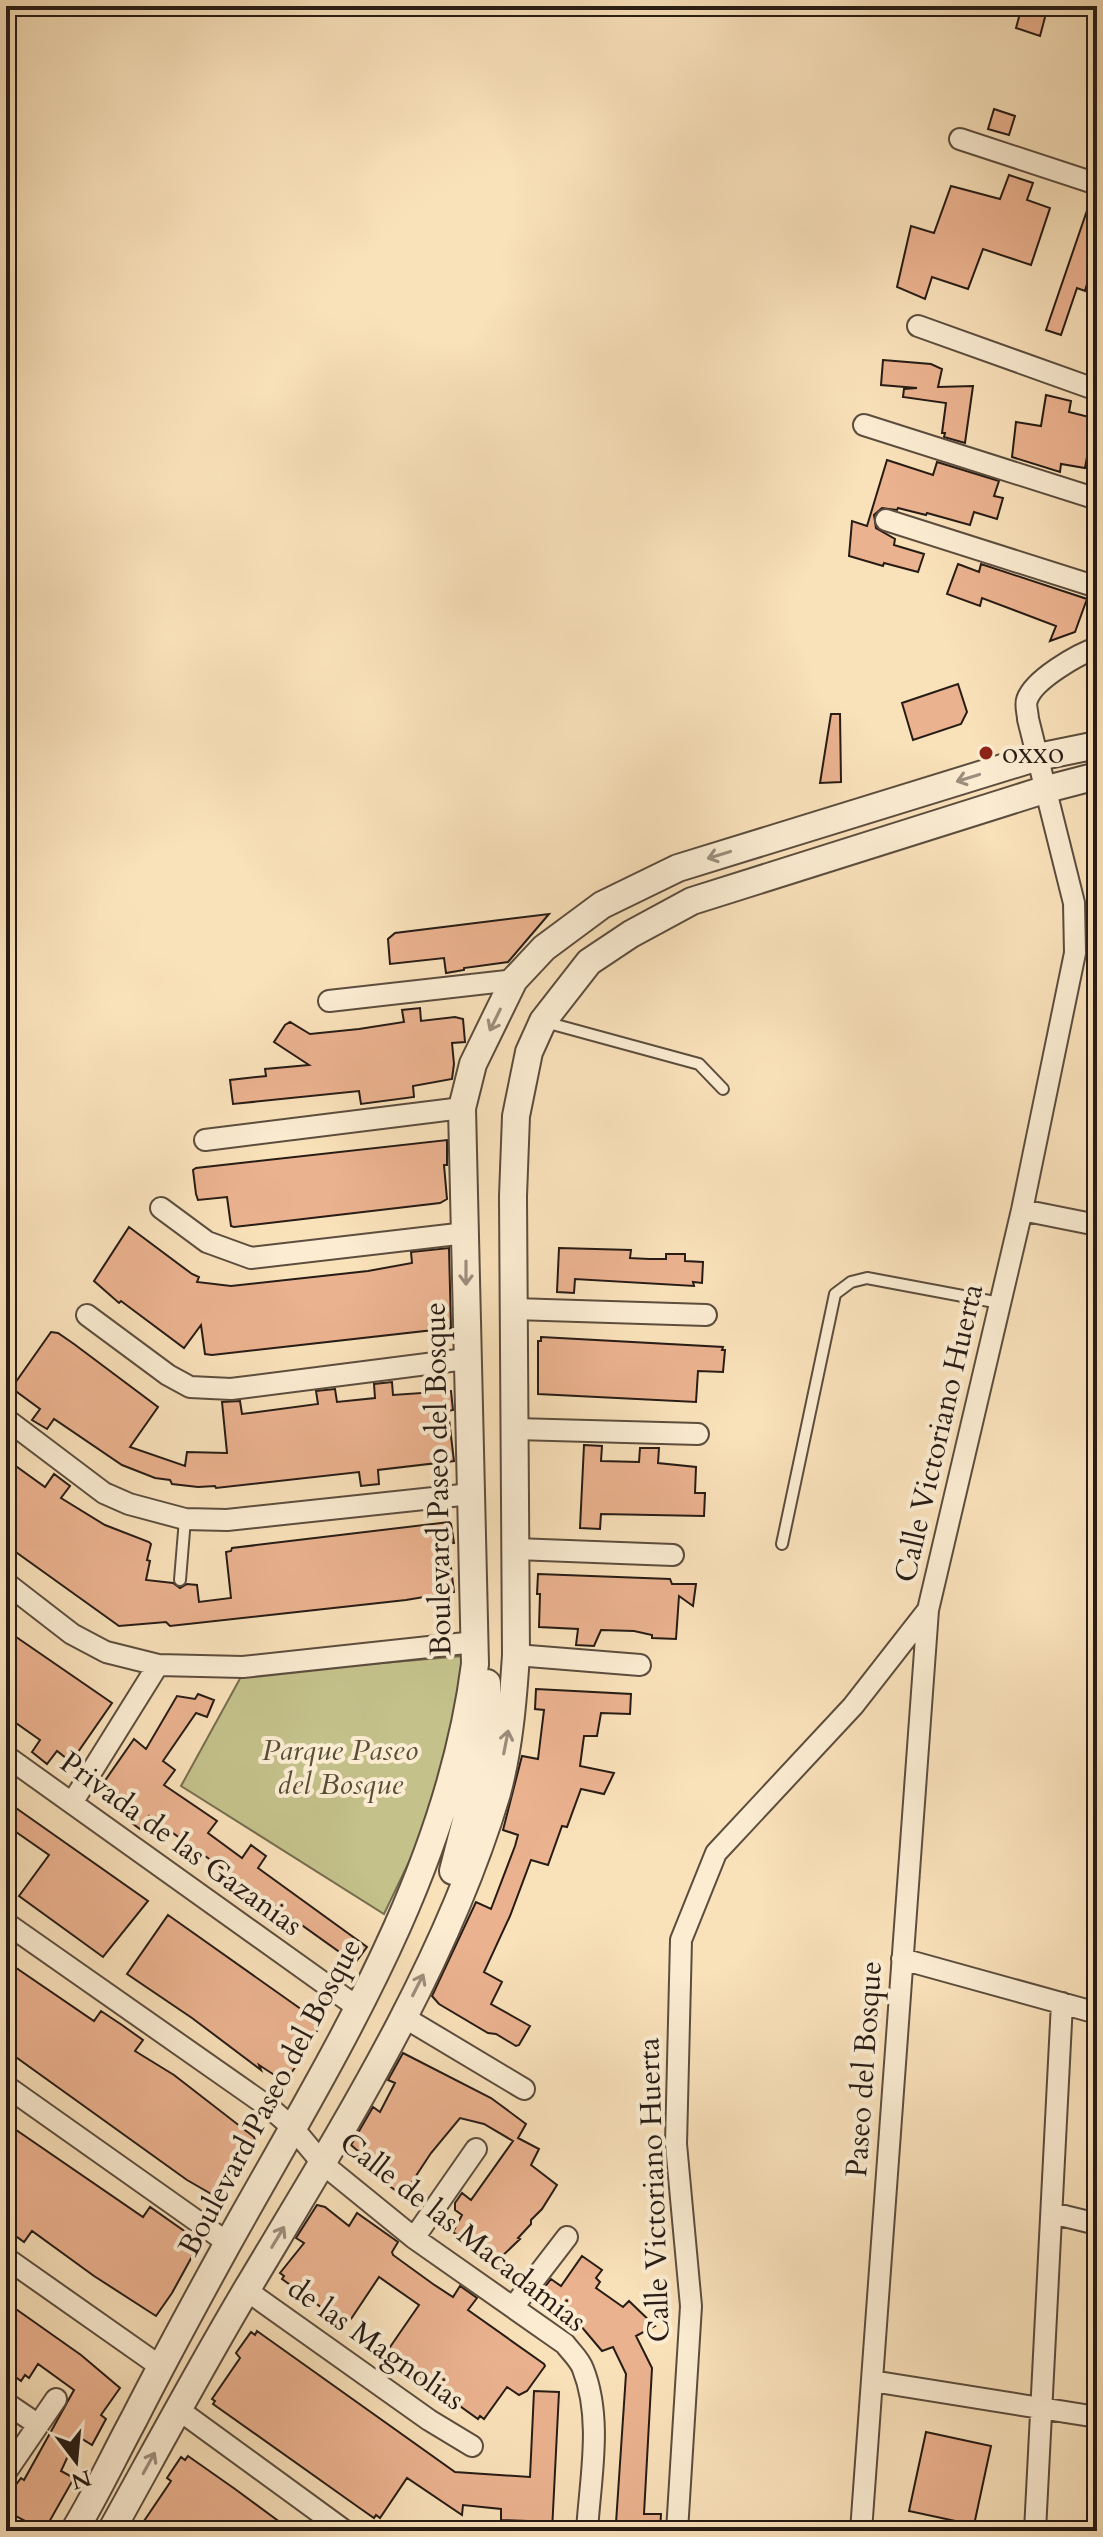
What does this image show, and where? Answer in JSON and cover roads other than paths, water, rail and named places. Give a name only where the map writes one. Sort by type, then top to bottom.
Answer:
[{"type":"street","points":[[960,139],[1097,184]]},
{"type":"street","points":[[918,326],[1097,390]]},
{"type":"street","points":[[864,425],[1097,499]]},
{"type":"street","points":[[886,520],[1097,587]]},
{"type":"street","name":"Calle Victoriano Huerta","points":[[677,2531],[691,2306],[676,2144],[681,1940],[716,1853],[853,1706],[928,1610],[1022,1210],[1075,953],[1074,903],[1026,701],[1036,686],[1052,672],[1097,648]]},
{"type":"street","name":"Boulevard Paseo del Bosque","points":[[74,2531],[228,2243],[360,2009],[423,1866],[452,1785],[469,1713],[475,1653],[462,1108],[473,1064],[514,980],[544,948],[602,905],[678,868],[1038,757],[1097,745]]},
{"type":"street","points":[[111,2531],[246,2290],[323,2164],[402,2016],[458,1902],[497,1791],[512,1710],[516,1655],[516,1116],[529,1052],[543,1021],[589,962],[631,934],[692,901],[1097,776]]},
{"type":"street","points":[[329,1001],[514,980]]},
{"type":"street","points":[[205,1140],[462,1108]]},
{"type":"street","points":[[161,1208],[207,1242],[251,1258],[466,1233]]},
{"type":"street","points":[[1022,1210],[1097,1225]]},
{"type":"street","points":[[514,1309],[706,1315]]},
{"type":"street","points":[[87,1315],[168,1375],[190,1387],[231,1389],[466,1359]]},
{"type":"street","points":[[6,1419],[104,1493],[129,1504],[185,1519],[227,1520],[471,1494]]},
{"type":"street","points":[[516,1429],[698,1434]]},
{"type":"street","points":[[516,1549],[673,1555]]},
{"type":"street","points":[[6,1583],[72,1634],[106,1652],[158,1665],[243,1667],[475,1653],[487,1676],[487,1739],[453,1869],[458,1902]]},
{"type":"street","name":"Paseo del Bosque","points":[[861,2531],[928,1610]]},
{"type":"street","points":[[516,1655],[640,1665]]},
{"type":"street","points":[[72,1803],[158,1665]]},
{"type":"street","name":"Privada de las Gazanias","points":[[6,1756],[360,2009]]},
{"type":"street","name":"Calle de las Macadamias","points":[[6,1923],[270,2108],[293,2128],[323,2164],[414,2238],[565,2344],[582,2366],[592,2398],[587,2531]]},
{"type":"street","points":[[902,1959],[1097,2013]]},
{"type":"street","points":[[1035,2531],[1062,2003]]},
{"type":"street","points":[[402,2016],[524,2089]]},
{"type":"street","points":[[6,2086],[228,2243]]},
{"type":"street","points":[[414,2238],[476,2149]]},
{"type":"street","points":[[1052,2213],[1097,2224]]},
{"type":"street","points":[[514,2306],[567,2237]]},
{"type":"street","points":[[6,2258],[161,2367]]},
{"type":"street","name":"de las Magnolias","points":[[246,2290],[429,2420],[472,2446]]},
{"type":"street","points":[[872,2381],[1097,2417]]},
{"type":"street","points":[[6,2472],[56,2399]]},
{"type":"street","points":[[6,2403],[37,2424]]},
{"type":"street","points":[[179,2410],[345,2531]]},
{"type":"lane","points":[[543,1021],[699,1064],[723,1089]]},
{"type":"lane","points":[[782,1544],[835,1294],[851,1282],[867,1278],[1000,1303]]},
{"type":"lane","points":[[180,1580],[185,1519]]},
{"type":"place","name":"oxxo","points":[[986,753]]},
{"type":"park label","name":"Parque Paseo del Bosque","points":[[340,1767]]}]
